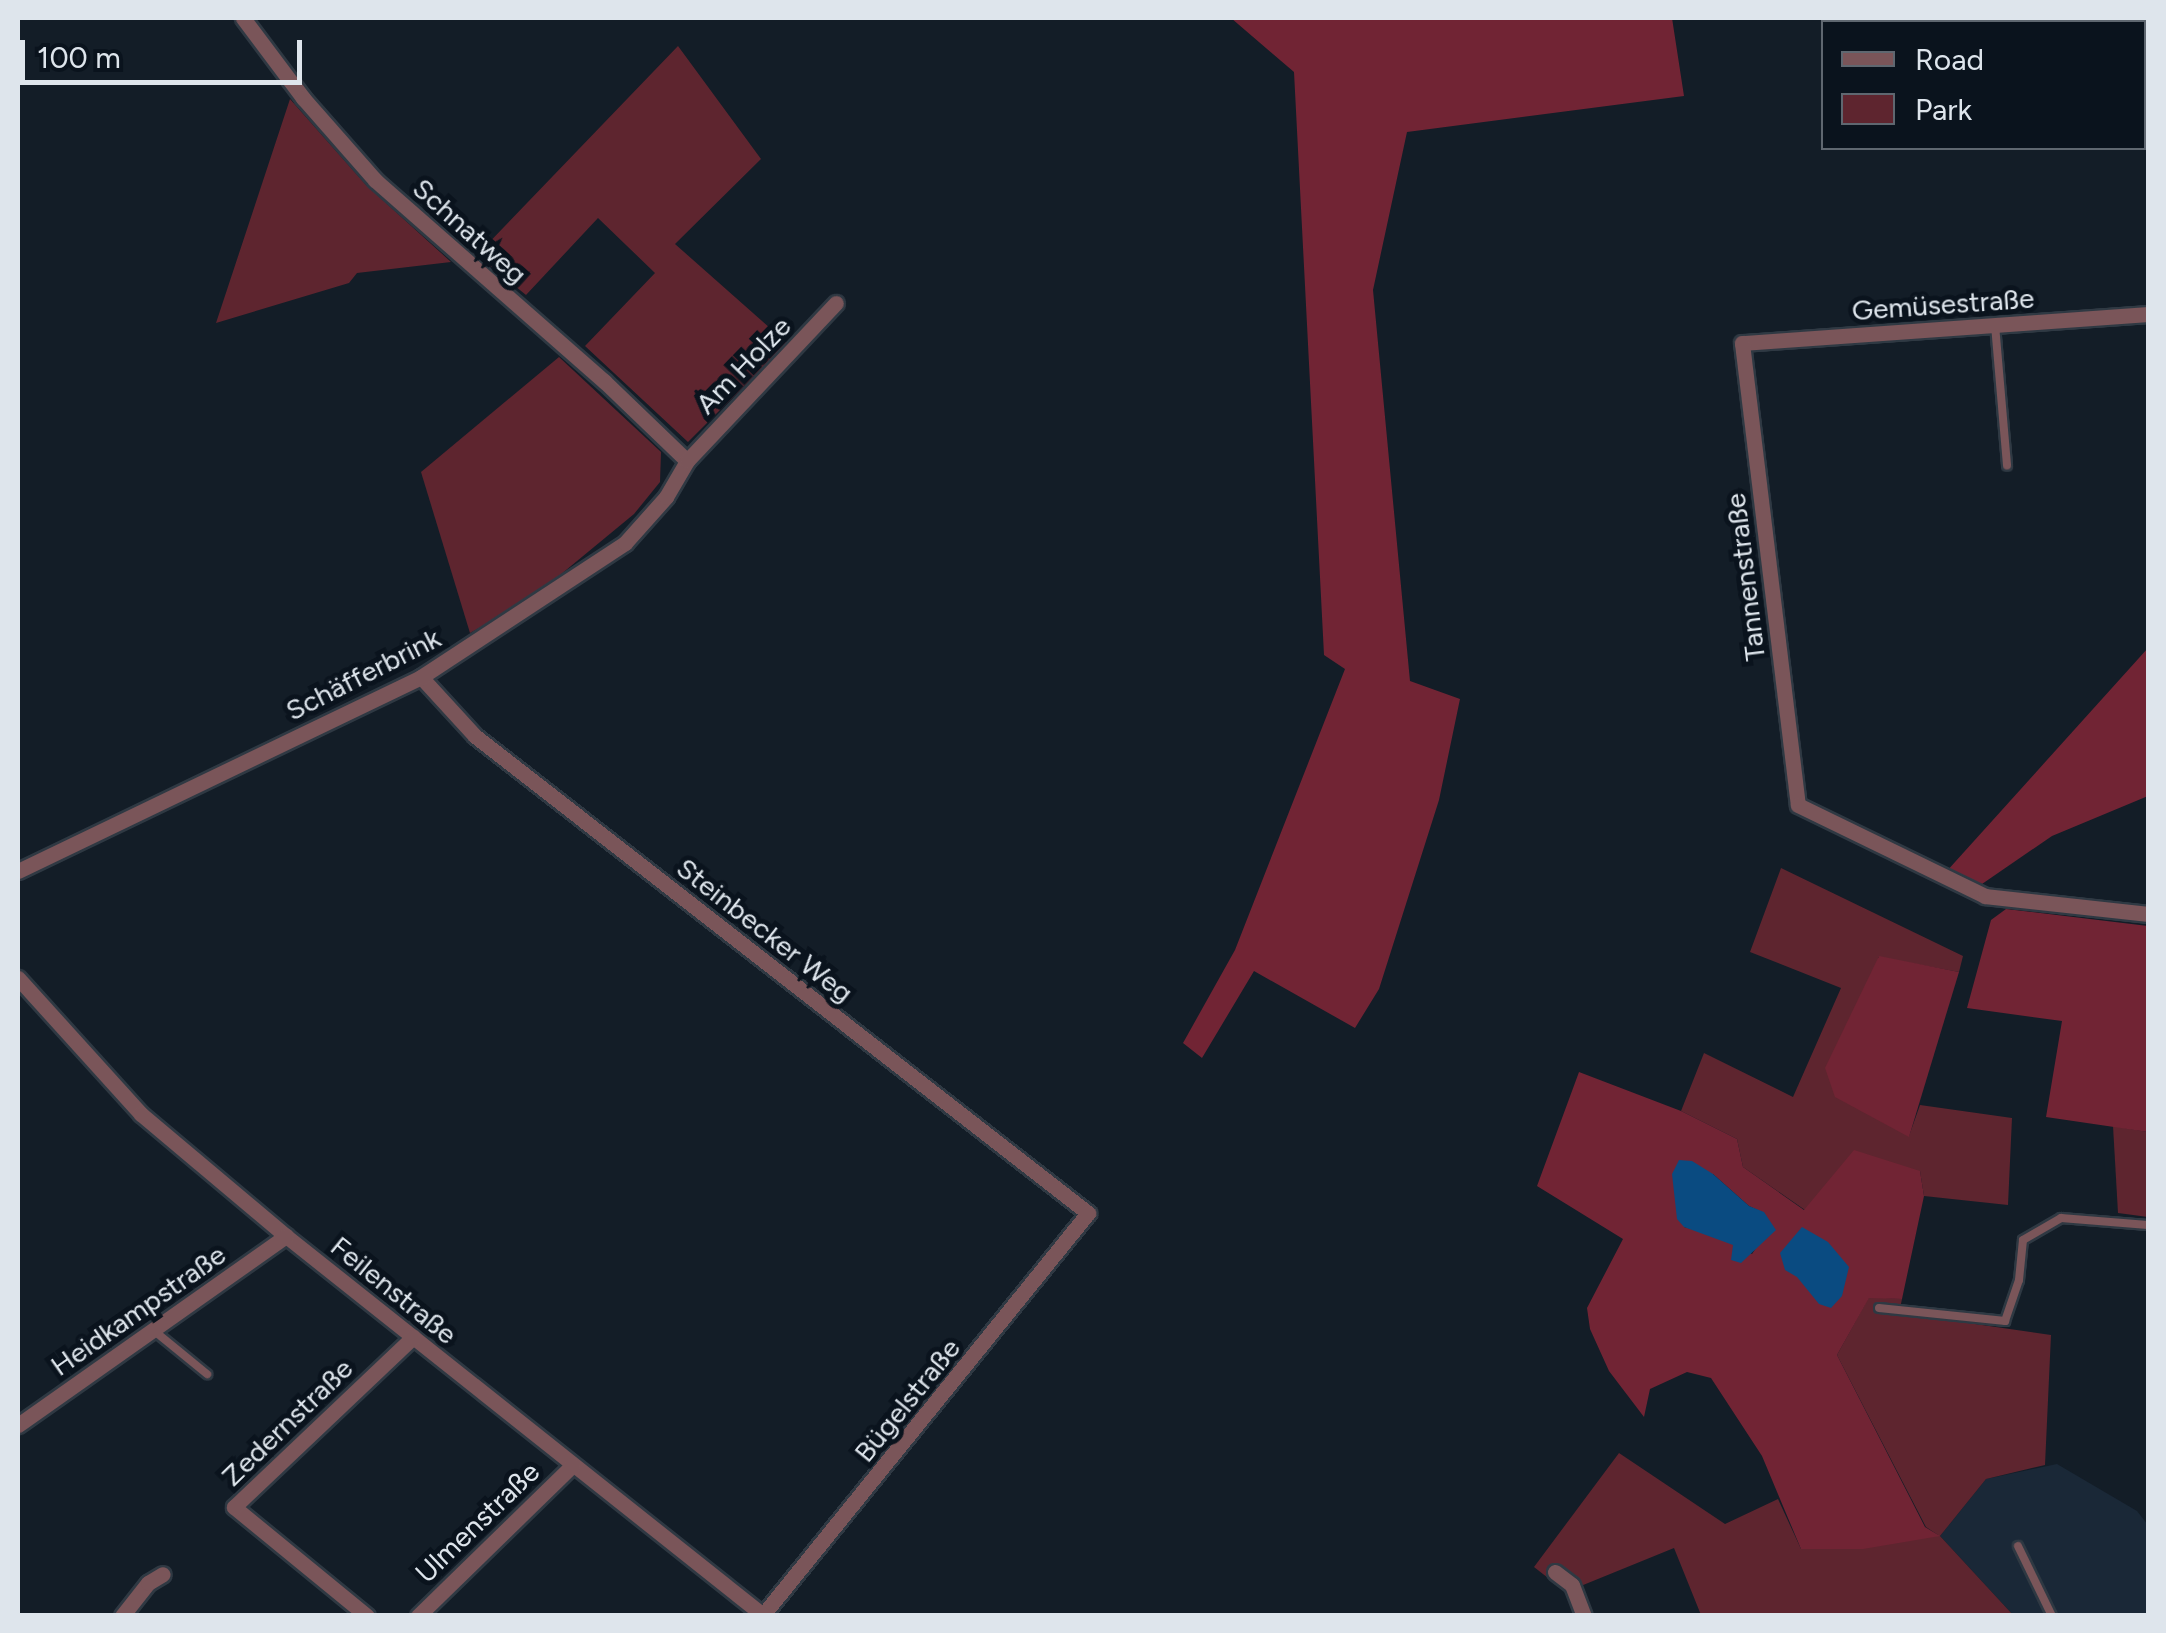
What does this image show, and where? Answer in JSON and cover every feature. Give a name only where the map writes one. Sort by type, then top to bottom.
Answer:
[{"type":"street","name":"Schnatweg","points":[[244,18],[303,98],[375,180],[604,381],[686,461]]},
{"type":"street","name":"Am Holze","points":[[686,461],[836,303]]},
{"type":"street","name":"Gemüsestraße","points":[[1742,343],[2148,314]]},
{"type":"street","name":"Tannenstraße","points":[[1742,343],[1798,804],[1985,896],[2148,914]]},
{"type":"street","name":"Schäfferbrink","points":[[18,871],[421,676],[625,543],[666,497],[686,461]]},
{"type":"street","name":"Steinbecker Weg","points":[[421,676],[476,736],[1088,1213]]},
{"type":"street","name":"Feilenstraße","points":[[18,978],[141,1114],[286,1236],[763,1615]]},
{"type":"street","name":"Bügelstraße","points":[[763,1615],[1088,1213]]},
{"type":"street","name":"Heidkampstraße","points":[[18,1425],[286,1236]]},
{"type":"street","name":"Zedernstraße","points":[[366,1616],[234,1507],[413,1337]]},
{"type":"street","name":"Ulmenstraße","points":[[418,1616],[572,1465]]},
{"type":"street","points":[[1554,1572],[1572,1585],[1584,1616]]},
{"type":"street","points":[[122,1616],[148,1584],[163,1574]]},
{"type":"lane","points":[[1995,325],[2007,465]]},
{"type":"lane","points":[[1879,1308],[2005,1321],[2019,1280],[2023,1240],[2061,1218],[2148,1225]]},
{"type":"lane","points":[[153,1330],[207,1374]]},
{"type":"lane","points":[[2018,1546],[2052,1616]]},
{"type":"shaded area","points":[[1231,18],[1672,18],[1684,96],[1407,132],[1373,290],[1410,681],[1460,699],[1439,800],[1379,989],[1355,1028],[1254,971],[1202,1058],[1183,1043],[1235,950],[1345,669],[1324,655],[1294,72]]},
{"type":"shaded area","points":[[2148,648],[2148,796],[2052,836],[1982,884],[1946,872]]},
{"type":"shaded area","points":[[2006,909],[2148,926],[2148,1132],[2046,1117],[2062,1021],[1967,1008],[1991,920]]},
{"type":"shaded area","points":[[1879,956],[1959,972],[1909,1137],[1835,1097],[1825,1068]]},
{"type":"shaded area","points":[[1579,1072],[1681,1111],[1737,1139],[1743,1167],[1804,1210],[1854,1150],[1920,1171],[1924,1196],[1902,1299],[1869,1298],[1837,1355],[1925,1527],[1940,1536],[1863,1549],[1801,1549],[1762,1456],[1711,1378],[1687,1372],[1650,1389],[1644,1417],[1609,1371],[1590,1329],[1587,1308],[1623,1239],[1537,1186]],"holes":[[[1713,1174],[1749,1206],[1764,1213],[1760,1242],[1752,1254],[1716,1235],[1684,1227]]]},
{"type":"shaded area","points":[[2057,1464],[2137,1511],[2148,1525],[2148,1615],[2013,1615],[1940,1536],[1986,1479]]},
{"type":"green space","points":[[678,46],[761,159],[675,244],[787,343],[688,442],[585,346],[655,273],[598,218],[526,295],[477,255]]},
{"type":"green space","points":[[290,99],[366,185],[451,262],[357,273],[349,283],[216,323]]},
{"type":"green space","points":[[559,357],[661,452],[660,482],[634,514],[531,599],[470,633],[421,472]]},
{"type":"green space","points":[[1781,868],[1963,956],[1959,972],[1878,957],[1909,1136],[1920,1105],[2012,1118],[2008,1205],[1924,1196],[1920,1171],[1805,1210],[1743,1167],[1737,1139],[1681,1111],[1704,1053],[1793,1097],[1841,988],[1750,952]]},
{"type":"green space","points":[[2113,1126],[2148,1132],[2148,1217],[2118,1213]]},
{"type":"green space","points":[[1869,1297],[1902,1299],[1899,1313],[2051,1335],[2045,1465],[1986,1479],[1940,1536],[2013,1615],[1701,1615],[1674,1548],[1566,1592],[1534,1567],[1619,1453],[1725,1524],[1778,1499],[1801,1549],[1938,1535],[1926,1527],[1837,1355]]},
{"type":"water","points":[[1679,1160],[1692,1161],[1713,1174],[1749,1206],[1764,1212],[1776,1230],[1741,1263],[1731,1260],[1733,1245],[1684,1227],[1677,1219],[1672,1174]]},
{"type":"water","points":[[1802,1227],[1828,1242],[1849,1267],[1842,1296],[1831,1308],[1819,1304],[1797,1277],[1785,1270],[1780,1253]]}]
